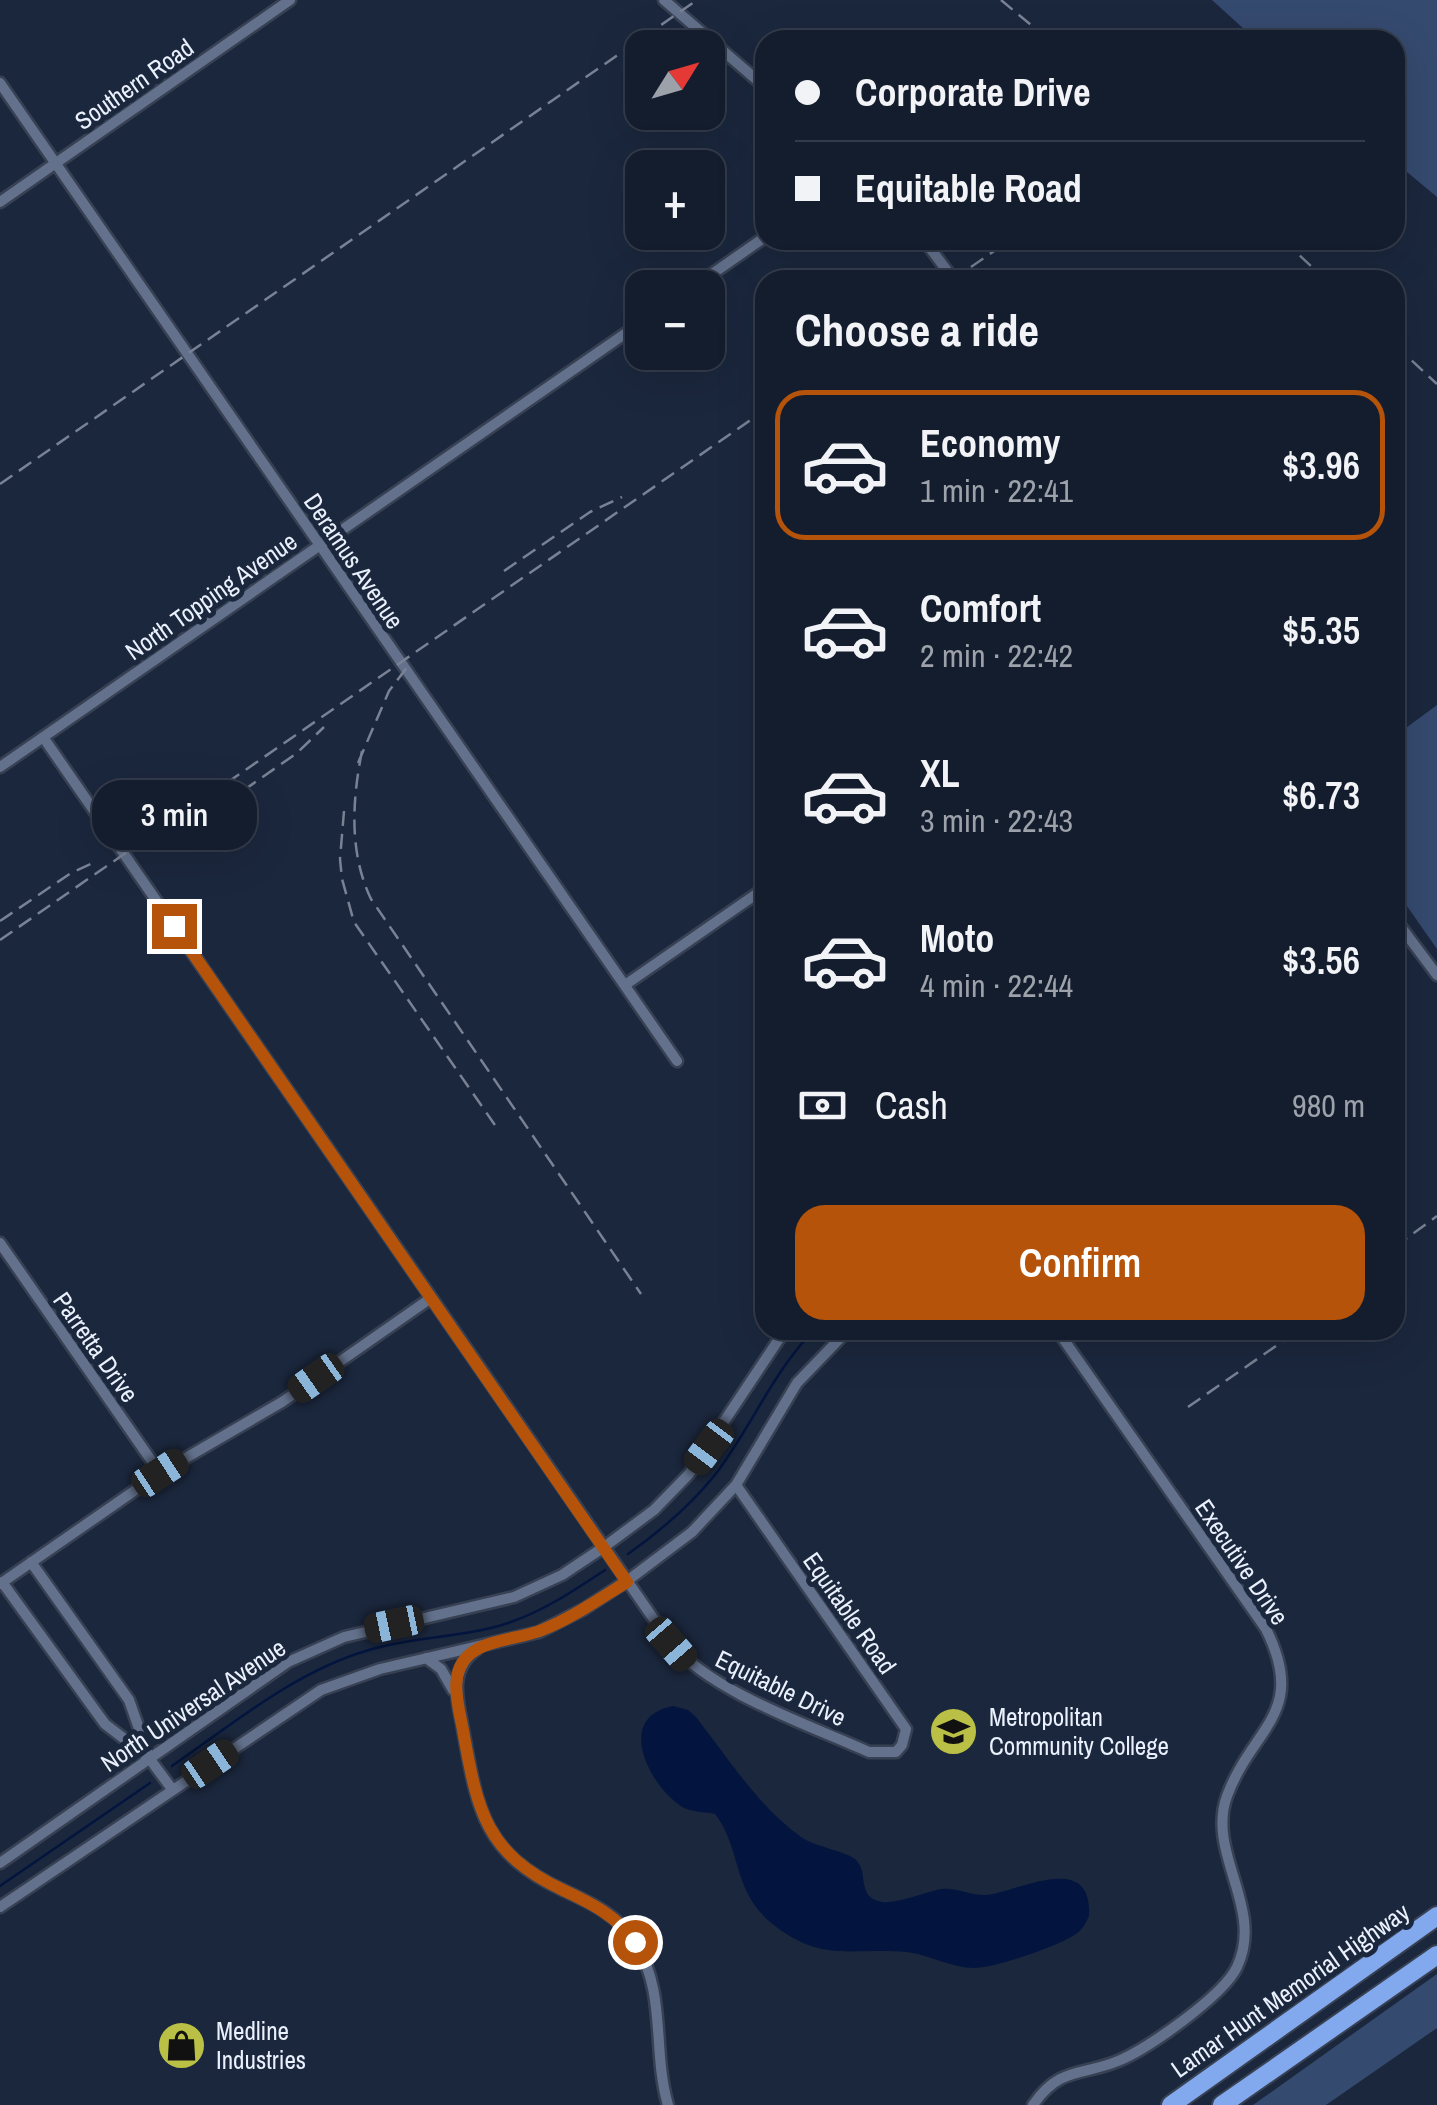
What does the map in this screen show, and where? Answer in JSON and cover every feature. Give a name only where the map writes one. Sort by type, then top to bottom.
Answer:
[{"type":"highway","name":"Lamar Hunt Memorial Highway","points":[[1171,2105],[1437,1916]]},
{"type":"highway","points":[[1222,2105],[1437,1955]]},
{"type":"street","name":"Southern Road","points":[[0,202],[290,0]]},
{"type":"street","points":[[664,0],[755,78]]},
{"type":"street","name":"Deramus Avenue","points":[[0,83],[677,1061]]},
{"type":"street","points":[[718,270],[755,244]]},
{"type":"street","name":"North Topping Avenue","points":[[0,767],[625,334]]},
{"type":"street","points":[[44,737],[604,1547]]},
{"type":"street","points":[[626,985],[755,895]]},
{"type":"street","points":[[1405,932],[1437,975]]},
{"type":"street","name":"Parretta Drive","points":[[0,1243],[160,1473]]},
{"type":"street","points":[[172,1790],[149,1758],[105,1724],[1,1583],[160,1473],[282,1402],[431,1298]]},
{"type":"street","name":"North Universal Avenue","points":[[0,1864],[262,1678],[316,1648],[372,1629],[514,1597],[562,1574],[604,1547],[654,1510],[689,1474],[778,1340]]},
{"type":"street","points":[[0,1907],[321,1690],[358,1675],[519,1638],[559,1623],[627,1582],[692,1532],[736,1484],[798,1384],[839,1340]]},
{"type":"street","name":"Executive Drive","points":[[1033,2105],[1054,2082],[1083,2068],[1132,2055],[1215,1996],[1236,1970],[1244,1944],[1244,1917],[1222,1837],[1222,1810],[1230,1788],[1277,1712],[1282,1682],[1278,1654],[1266,1629],[1063,1340]]},
{"type":"street","name":"Equitable Road","points":[[736,1484],[906,1728],[896,1752],[880,1754]]},
{"type":"street","name":"Equitable Drive","points":[[604,1547],[671,1644],[700,1671],[851,1744],[880,1754]]},
{"type":"street","points":[[31,1562],[130,1700],[149,1758]]},
{"type":"street","points":[[457,1700],[460,1666],[478,1647]]},
{"type":"street","points":[[426,1658],[446,1676],[457,1700],[472,1780],[494,1837],[532,1876],[616,1920],[647,1963],[655,1988],[668,2105]]},
{"type":"shaded area","points":[[1212,0],[1437,0],[1437,197],[1405,170],[1405,30],[1245,30]]},
{"type":"shaded area","points":[[1437,705],[1437,949],[1405,903],[1405,729]]},
{"type":"shaded area","points":[[673,1706],[696,1717],[744,1781],[785,1825],[807,1841],[857,1861],[866,1891],[874,1899],[895,1901],[947,1889],[986,1895],[1066,1879],[1079,1884],[1087,1896],[1087,1921],[1076,1934],[1056,1944],[974,1968],[907,1952],[836,1951],[805,1944],[770,1922],[749,1896],[715,1814],[682,1807],[656,1781],[642,1750],[641,1736],[645,1723],[656,1712]]},
{"type":"shaded area","points":[[1437,1974],[1437,2028],[1326,2105],[1253,2105]]},
{"type":"waterway","points":[[628,1554],[674,1518],[714,1476],[805,1340]]},
{"type":"waterway","points":[[172,1766],[266,1700],[342,1659],[386,1645],[511,1622],[548,1606],[605,1570]]},
{"type":"waterway","points":[[0,1886],[150,1783]]},
{"type":"railway","points":[[0,484],[697,0]]},
{"type":"railway","points":[[1001,0],[1037,30]]},
{"type":"railway","points":[[966,270],[996,250]]},
{"type":"railway","points":[[1294,250],[1315,270]]},
{"type":"railway","points":[[1405,354],[1437,384]]},
{"type":"railway","points":[[0,940],[755,417]]},
{"type":"railway","points":[[504,571],[590,512],[622,497]]},
{"type":"railway","points":[[358,763],[389,691],[408,666]]},
{"type":"railway","points":[[168,843],[297,753],[324,727]]},
{"type":"railway","points":[[362,751],[354,826],[359,864],[371,899],[641,1294]]},
{"type":"railway","points":[[344,811],[340,859],[354,922],[497,1128]]},
{"type":"railway","points":[[0,921],[71,873],[93,863]]},
{"type":"railway","points":[[1405,1240],[1437,1216]]},
{"type":"railway","points":[[1188,1407],[1285,1340]]},
{"type":"place","name":"Metropolitan Community College","points":[[954,1731]]},
{"type":"place","name":"Medline Industries","points":[[181,2045]]},
{"type":"route","points":[[174,926],[627,1582],[539,1632],[478,1647],[464,1659],[456,1683],[472,1780],[494,1837],[532,1876],[599,1908],[628,1931],[635,1942]]}]
